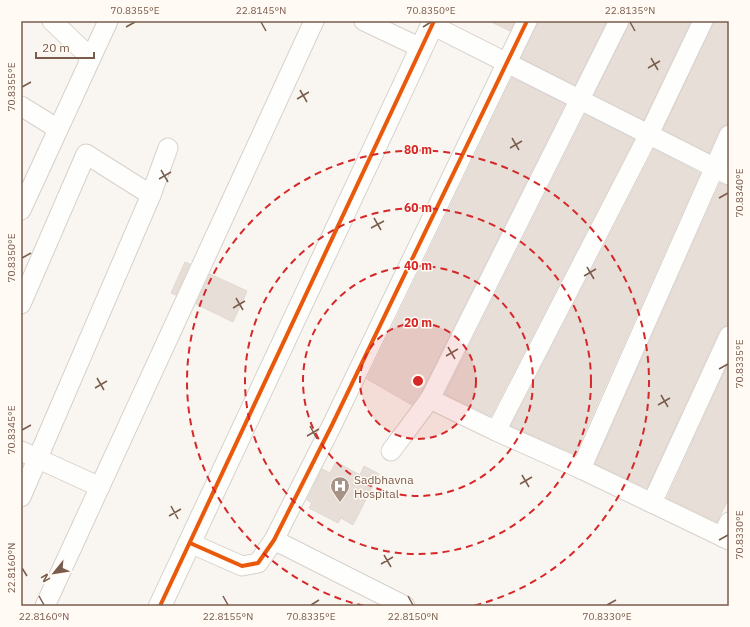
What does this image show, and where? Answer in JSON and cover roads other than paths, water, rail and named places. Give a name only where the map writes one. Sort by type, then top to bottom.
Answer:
[{"type":"street","points":[[52,21],[91,58]]},
{"type":"street","points":[[21,210],[108,21]]},
{"type":"street","points":[[45,606],[314,21]]},
{"type":"street","points":[[364,21],[421,48]]},
{"type":"street","points":[[190,543],[242,566],[258,563],[274,540],[332,425],[527,21]]},
{"type":"street","points":[[391,451],[430,398],[619,21]]},
{"type":"street","points":[[496,430],[649,134],[703,21]]},
{"type":"street","points":[[160,606],[433,23],[580,100],[721,171]]},
{"type":"street","points":[[21,106],[58,129]]},
{"type":"street","points":[[581,469],[721,171],[729,135]]},
{"type":"street","points":[[21,497],[29,455],[151,195],[168,148]]},
{"type":"street","points":[[21,304],[86,154],[151,195]]},
{"type":"street","points":[[652,503],[729,336]]},
{"type":"street","points":[[430,398],[652,503],[727,533]]},
{"type":"street","points":[[29,455],[100,487]]},
{"type":"street","points":[[274,540],[404,606]]},
{"type":"place","name":"Sadbhavna Hospital","points":[[340,503]]}]
